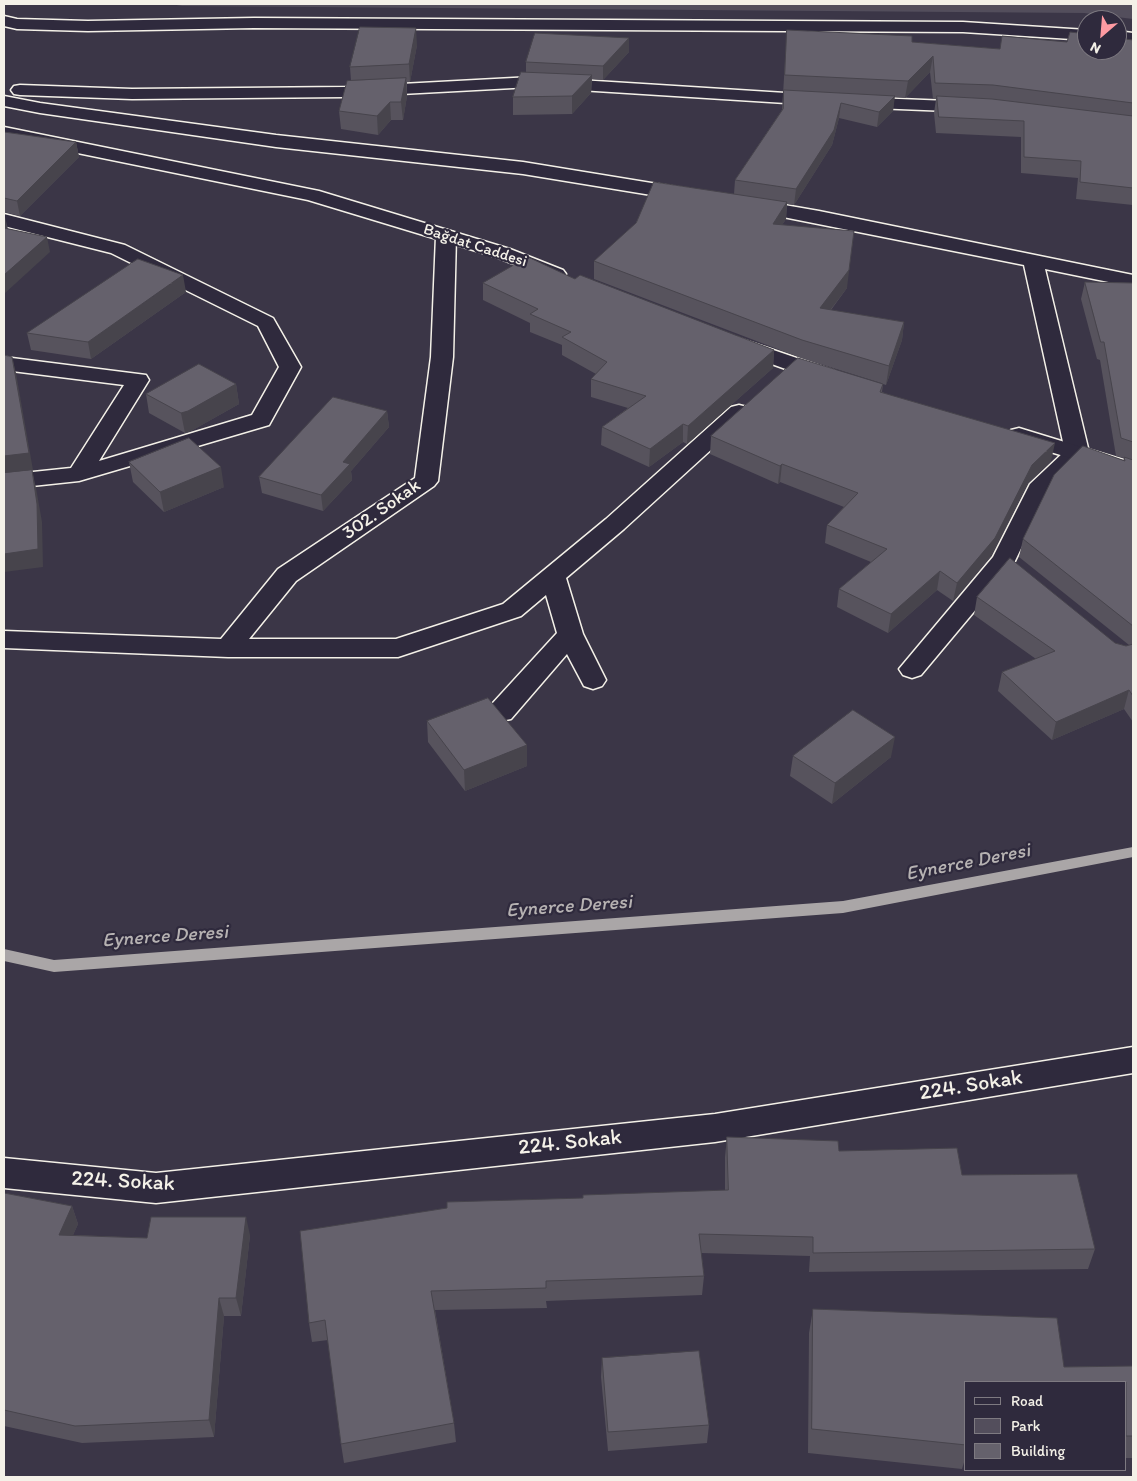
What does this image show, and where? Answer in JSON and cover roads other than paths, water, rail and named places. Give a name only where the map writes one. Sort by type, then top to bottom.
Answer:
[{"type":"street","points":[[4,22],[88,26],[264,23],[963,26],[1077,33]]},
{"type":"street","points":[[4,89],[132,94],[345,92],[532,82],[849,102],[990,108]]},
{"type":"street","points":[[4,101],[40,108],[276,141],[523,168],[704,198]]},
{"type":"street","name":"Bağdat Caddesi","points":[[4,133],[312,195],[503,253],[578,282]]},
{"type":"street","points":[[733,203],[819,217],[1133,281]]},
{"type":"street","points":[[4,220],[118,249],[266,322],[290,367],[261,420],[80,474],[4,482]]},
{"type":"street","name":"302. Sokak","points":[[228,648],[287,575],[426,481],[442,357],[446,236]]},
{"type":"street","points":[[1033,261],[1077,452]]},
{"type":"street","points":[[717,336],[792,365],[849,382]]},
{"type":"street","points":[[4,363],[138,380],[80,474]]},
{"type":"street","points":[[4,640],[228,648],[398,648],[512,610],[615,524],[792,365]]},
{"type":"street","points":[[1001,429],[1133,470]]},
{"type":"street","points":[[912,669],[1012,566],[1038,488],[1077,452]]},
{"type":"street","points":[[553,576],[570,634],[593,680]]},
{"type":"street","points":[[501,712],[570,634]]},
{"type":"street","name":"224. Sokak","points":[[4,1173],[156,1188],[715,1128],[1133,1060]]},
{"type":"waterway","name":"Eynerce Deresi","points":[[4,955],[54,966],[843,907],[1133,852]]}]
